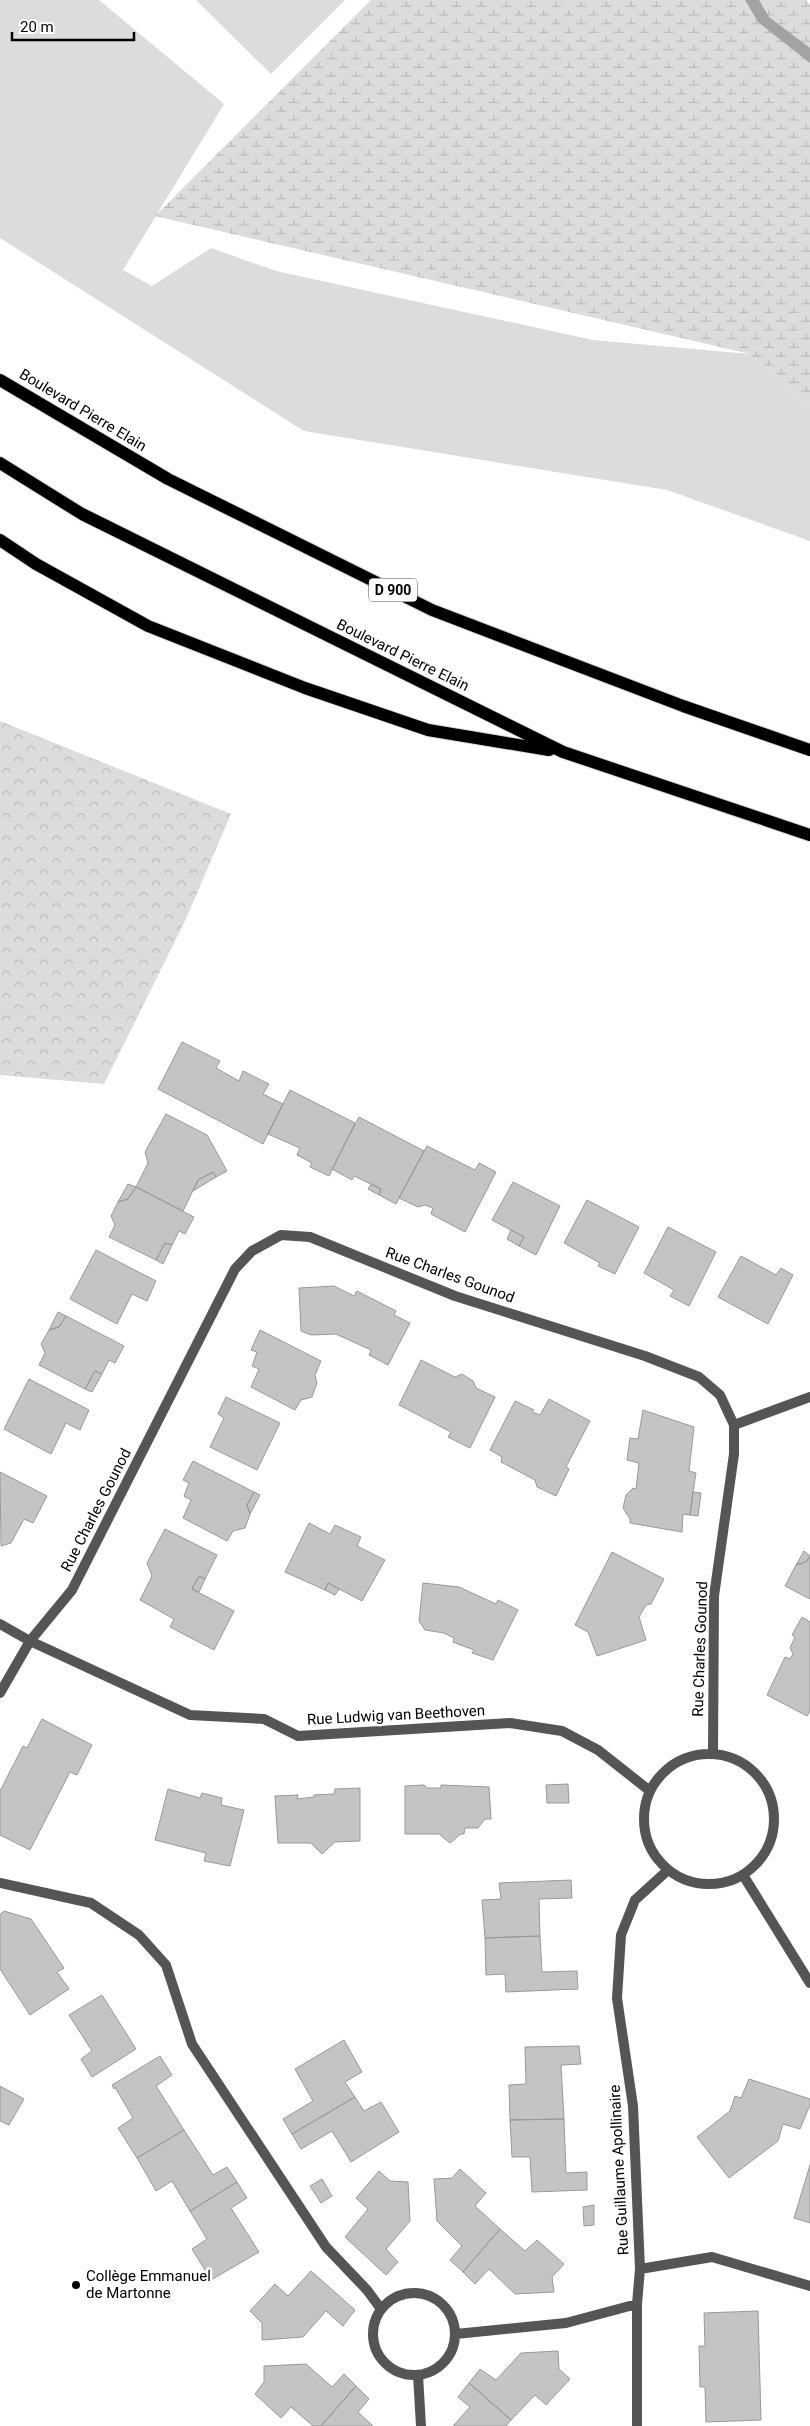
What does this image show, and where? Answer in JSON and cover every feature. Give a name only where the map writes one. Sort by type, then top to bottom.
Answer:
[{"type":"main road","name":"Boulevard Pierre Elain","points":[[0,380],[168,479],[432,610],[683,706],[810,750]]},
{"type":"main road","name":"Boulevard Pierre Elain","points":[[0,463],[82,514],[563,752],[810,835]]},
{"type":"main road","points":[[0,540],[36,564],[148,626],[305,688],[428,730],[563,752]]},
{"type":"street","name":"Rue Charles Gounod","points":[[0,1692],[30,1641],[72,1590],[235,1269],[252,1251],[281,1235],[310,1237],[455,1296],[645,1356],[699,1377],[720,1395],[734,1425],[734,1454],[714,1596],[713,1752]]},
{"type":"street","points":[[734,1425],[810,1397]]},
{"type":"street","name":"Rue Ludwig van Beethoven","points":[[0,1624],[30,1641],[190,1715],[264,1719],[298,1736],[510,1723],[562,1731],[598,1750],[650,1791]]},
{"type":"street","points":[[713,1752],[744,1764],[758,1775],[768,1790],[774,1809],[774,1828],[769,1846],[758,1863],[744,1875],[725,1883],[705,1885],[686,1880],[668,1870],[653,1854],[645,1834],[644,1811],[650,1791],[660,1775],[674,1764],[690,1756],[713,1752]]},
{"type":"street","name":"Rue Guillaume Apollinaire","points":[[637,2426],[636,2304],[640,2269],[633,2106],[617,1998],[621,1934],[635,1900],[668,1870]]},
{"type":"street","points":[[744,1875],[810,1983]]},
{"type":"street","points":[[0,1883],[91,1903],[139,1935],[166,1965],[192,2044],[326,2246],[368,2290],[381,2309]]},
{"type":"street","points":[[640,2269],[712,2257],[810,2286]]},
{"type":"street","points":[[415,2292],[427,2294],[439,2300],[448,2310],[454,2321],[456,2334],[449,2357],[430,2372],[418,2375],[405,2374],[392,2368],[382,2360],[376,2348],[373,2335],[375,2321],[381,2309],[390,2300],[401,2294],[415,2292]]},
{"type":"street","points":[[456,2334],[566,2323],[636,2304]]},
{"type":"street","points":[[418,2375],[421,2426]]},
{"type":"green space","points":[[0,0],[99,0],[224,104],[123,270],[152,286],[211,248],[276,271],[593,340],[750,354],[810,406],[810,541],[667,490],[304,431],[0,238]]},
{"type":"green space","points":[[196,0],[345,0],[271,74]]},
{"type":"green space","points":[[371,0],[806,0],[810,5],[810,406],[750,354],[155,216]]},
{"type":"green space","points":[[0,721],[231,814],[185,921],[104,1084],[0,1075]]},
{"type":"shaded area","points":[[745,0],[759,0],[769,17],[810,48],[810,63],[758,22]]},
{"type":"building","points":[[182,1042],[220,1061],[216,1068],[239,1081],[243,1071],[269,1084],[263,1094],[283,1104],[263,1144],[158,1089]]},
{"type":"building","points":[[290,1090],[355,1123],[329,1176],[310,1167],[312,1163],[297,1155],[300,1148],[268,1134]]},
{"type":"building","points":[[166,1114],[207,1135],[227,1171],[216,1177],[213,1172],[198,1180],[183,1211],[136,1187],[148,1163],[145,1152]]},
{"type":"building","points":[[359,1117],[424,1151],[396,1204],[379,1195],[381,1189],[354,1176],[352,1180],[332,1169]]},
{"type":"building","points":[[427,1146],[475,1170],[479,1163],[496,1172],[465,1232],[431,1214],[433,1208],[425,1205],[418,1207],[399,1198]]},
{"type":"building","points":[[213,1172],[216,1177],[193,1191],[198,1180]]},
{"type":"building","points":[[513,1182],[560,1206],[536,1255],[519,1246],[524,1237],[492,1220]]},
{"type":"building","points":[[128,1184],[136,1187],[128,1199],[118,1202]]},
{"type":"building","points":[[371,1184],[381,1189],[379,1195],[368,1189]]},
{"type":"building","points":[[136,1187],[194,1217],[185,1234],[179,1231],[172,1245],[165,1243],[156,1260],[109,1237],[115,1225],[111,1216],[118,1202],[128,1199]]},
{"type":"building","points":[[587,1200],[639,1227],[615,1274],[598,1266],[600,1263],[564,1243]]},
{"type":"building","points":[[668,1227],[716,1252],[689,1306],[670,1296],[674,1290],[644,1273]]},
{"type":"building","points":[[511,1230],[524,1237],[519,1246],[507,1239]]},
{"type":"building","points":[[165,1243],[172,1245],[163,1264],[156,1260]]},
{"type":"building","points":[[96,1250],[156,1281],[147,1301],[132,1294],[117,1324],[70,1299]]},
{"type":"building","points":[[741,1256],[776,1275],[781,1268],[793,1275],[768,1324],[718,1297]]},
{"type":"building","points":[[334,1286],[354,1296],[357,1291],[396,1311],[394,1315],[410,1323],[388,1365],[369,1355],[371,1350],[336,1334],[311,1335],[301,1331],[299,1288]]},
{"type":"building","points":[[58,1312],[66,1316],[59,1327],[49,1330]]},
{"type":"building","points":[[66,1316],[124,1346],[115,1363],[109,1360],[102,1374],[95,1371],[85,1389],[39,1365],[45,1353],[41,1344],[49,1330],[59,1327]]},
{"type":"building","points":[[260,1330],[321,1361],[315,1375],[317,1383],[312,1397],[301,1400],[295,1410],[251,1387],[259,1369],[252,1366],[257,1352],[251,1350]]},
{"type":"building","points":[[421,1360],[455,1377],[462,1374],[473,1381],[476,1388],[495,1397],[470,1448],[448,1437],[451,1432],[399,1405]]},
{"type":"building","points":[[95,1371],[102,1374],[92,1392],[85,1389]]},
{"type":"building","points":[[29,1379],[89,1410],[80,1430],[66,1423],[51,1454],[4,1429]]},
{"type":"building","points":[[226,1397],[280,1423],[257,1470],[210,1447],[224,1418],[218,1414]]},
{"type":"building","points":[[549,1399],[590,1421],[566,1467],[569,1469],[556,1496],[537,1487],[535,1480],[501,1462],[502,1457],[490,1450],[515,1401],[540,1415]]},
{"type":"building","points":[[643,1410],[694,1427],[689,1471],[696,1473],[690,1515],[683,1514],[682,1532],[630,1523],[630,1519],[623,1508],[626,1495],[633,1488],[636,1489],[639,1463],[627,1460],[630,1438],[638,1439]]},
{"type":"building","points":[[193,1461],[254,1492],[247,1505],[250,1514],[245,1528],[233,1531],[227,1541],[183,1518],[191,1500],[184,1496],[189,1483],[183,1480]]},
{"type":"building","points":[[0,1472],[47,1496],[33,1523],[24,1519],[11,1543],[1,1546]]},
{"type":"building","points":[[254,1492],[260,1495],[250,1514],[247,1505]]},
{"type":"building","points":[[693,1492],[701,1493],[698,1516],[690,1515]]},
{"type":"building","points":[[309,1523],[330,1534],[335,1525],[361,1537],[357,1546],[385,1560],[362,1601],[328,1583],[325,1590],[285,1572]]},
{"type":"building","points":[[165,1529],[217,1555],[205,1579],[199,1576],[192,1589],[234,1611],[214,1650],[170,1627],[174,1619],[140,1600],[152,1576],[147,1563]]},
{"type":"building","points":[[804,1551],[810,1556],[806,1562],[796,1565]]},
{"type":"building","points":[[612,1552],[664,1579],[651,1604],[646,1605],[639,1617],[646,1640],[597,1656],[588,1632],[575,1625]]},
{"type":"building","points":[[810,1556],[810,1599],[785,1586],[796,1565],[806,1562]]},
{"type":"building","points":[[199,1576],[205,1579],[199,1592],[192,1589]]},
{"type":"building","points":[[328,1583],[339,1589],[335,1595],[325,1590]]},
{"type":"building","points":[[423,1583],[459,1587],[496,1604],[498,1600],[518,1610],[493,1660],[472,1653],[474,1650],[453,1642],[454,1638],[444,1633],[425,1630],[419,1621]]},
{"type":"building","points":[[802,1617],[810,1622],[810,1711],[807,1716],[767,1695],[785,1657],[790,1659],[793,1654],[790,1648],[795,1637],[792,1635]]},
{"type":"building","points":[[42,1719],[92,1745],[77,1775],[70,1772],[30,1850],[0,1835],[0,1791],[23,1746],[27,1748]]},
{"type":"building","points":[[568,1784],[569,1803],[547,1803],[546,1785]]},
{"type":"building","points":[[424,1785],[427,1788],[441,1788],[441,1785],[489,1787],[491,1819],[485,1819],[478,1828],[465,1828],[464,1834],[461,1834],[450,1843],[439,1834],[405,1834],[405,1786]]},
{"type":"building","points":[[360,1788],[360,1841],[335,1842],[322,1854],[311,1843],[278,1843],[275,1796],[298,1795],[297,1799],[314,1797],[314,1795],[334,1794],[335,1789]]},
{"type":"building","points":[[168,1789],[200,1798],[202,1793],[222,1798],[221,1805],[244,1810],[230,1866],[204,1861],[206,1853],[155,1840]]},
{"type":"building","points":[[571,1880],[572,1898],[539,1899],[540,1936],[485,1938],[482,1900],[501,1899],[499,1883]]},
{"type":"building","points":[[4,1911],[31,1919],[64,1968],[57,1972],[69,1989],[30,2015],[0,1969],[0,1915]]},
{"type":"building","points":[[540,1936],[542,1972],[577,1971],[578,1989],[506,1992],[505,1974],[486,1975],[485,1938]]},
{"type":"building","points":[[102,1995],[136,2049],[92,2077],[81,2059],[92,2051],[69,2015]]},
{"type":"building","points":[[344,2040],[362,2072],[345,2082],[355,2097],[292,2134],[283,2119],[313,2101],[295,2069]]},
{"type":"building","points":[[579,2046],[581,2064],[561,2065],[564,2119],[510,2120],[509,2085],[526,2084],[525,2047]]},
{"type":"building","points":[[160,2056],[172,2075],[156,2086],[184,2130],[137,2158],[118,2128],[133,2118],[112,2085]]},
{"type":"building","points":[[749,2079],[810,2099],[810,2105],[800,2129],[783,2124],[778,2141],[729,2178],[697,2137],[730,2111],[735,2096],[741,2098]]},
{"type":"building","points":[[0,2086],[24,2099],[9,2125],[0,2121]]},
{"type":"building","points":[[355,2097],[364,2111],[381,2102],[399,2132],[351,2162],[332,2131],[301,2149],[292,2134]]},
{"type":"building","points":[[564,2119],[566,2173],[587,2172],[587,2190],[532,2192],[530,2157],[512,2157],[510,2120]]},
{"type":"building","points":[[184,2130],[213,2175],[227,2167],[237,2182],[190,2211],[172,2181],[156,2191],[137,2158]]},
{"type":"building","points":[[810,2165],[810,2223],[794,2218]]},
{"type":"building","points":[[460,2169],[486,2193],[475,2206],[500,2229],[463,2272],[450,2260],[462,2246],[437,2221],[434,2179],[452,2178]]},
{"type":"building","points":[[379,2171],[390,2181],[408,2182],[410,2221],[386,2249],[398,2262],[386,2275],[345,2237],[368,2209],[356,2198]]},
{"type":"building","points":[[322,2179],[332,2196],[321,2203],[310,2186]]},
{"type":"building","points":[[237,2182],[247,2198],[231,2208],[259,2252],[211,2280],[192,2249],[207,2239],[190,2211]]},
{"type":"building","points":[[594,2205],[594,2225],[584,2226],[583,2207]]},
{"type":"building","points":[[500,2229],[525,2251],[537,2240],[564,2264],[552,2277],[554,2292],[515,2294],[489,2269],[475,2284],[463,2272]]},
{"type":"building","points":[[311,2271],[355,2310],[343,2326],[326,2311],[303,2337],[262,2340],[262,2323],[250,2311],[275,2284],[288,2296]]},
{"type":"building","points":[[758,2311],[761,2420],[706,2422],[705,2387],[700,2387],[699,2346],[705,2346],[704,2313]]},
{"type":"building","points":[[558,2351],[559,2369],[570,2379],[546,2405],[535,2395],[511,2420],[469,2383],[480,2369],[496,2380],[521,2353]]},
{"type":"building","points":[[306,2364],[332,2387],[344,2374],[356,2386],[321,2426],[313,2426],[291,2407],[281,2418],[255,2394],[264,2382],[264,2366]]},
{"type":"building","points":[[469,2383],[511,2420],[506,2426],[453,2426],[470,2407],[458,2397]]},
{"type":"building","points":[[356,2386],[369,2399],[358,2412],[373,2426],[321,2426]]},
{"type":"place","name":"Collège Emmanuel de Martonne","points":[[76,2285]]}]
